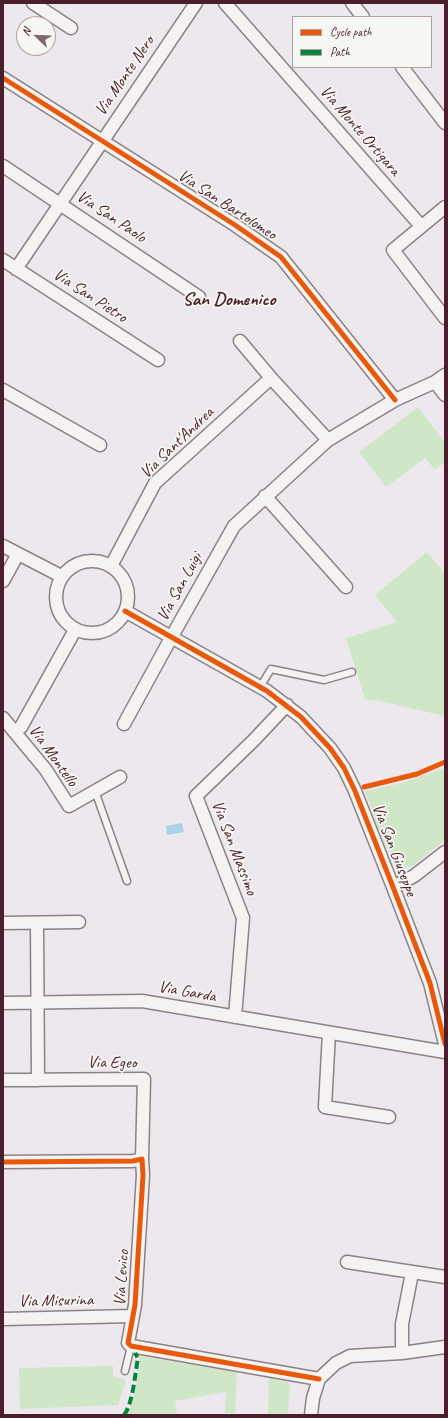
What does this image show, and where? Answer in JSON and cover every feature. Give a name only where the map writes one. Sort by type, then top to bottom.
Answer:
[{"type":"street","name":"Via Monte Nero","points":[[16,269],[196,3]]},
{"type":"street","name":"Via Monte Ortigara","points":[[225,3],[421,226]]},
{"type":"street","points":[[352,3],[362,16]]},
{"type":"street","points":[[37,4],[71,28]]},
{"type":"street","points":[[403,68],[445,123]]},
{"type":"street","name":"Via San Bartolomeo","points":[[3,78],[235,225],[281,257],[395,400]]},
{"type":"street","name":"Via San Paolo","points":[[3,166],[199,297]]},
{"type":"street","points":[[445,207],[393,250],[445,318]]},
{"type":"street","name":"Via San Pietro","points":[[3,260],[158,360]]},
{"type":"street","points":[[240,341],[271,378],[328,440]]},
{"type":"street","name":"Via Sant'Andrea","points":[[111,566],[155,484],[271,378]]},
{"type":"street","points":[[440,378],[445,395]]},
{"type":"street","name":"Via San Luigi","points":[[124,724],[170,638],[234,526],[265,496],[328,440],[395,400],[440,378]]},
{"type":"street","points":[[3,390],[100,445]]},
{"type":"street","points":[[265,496],[346,588]]},
{"type":"street","points":[[3,546],[62,576]]},
{"type":"street","points":[[3,581],[18,554]]},
{"type":"street","points":[[90,560],[101,561],[111,566],[119,573],[128,591],[128,602],[125,612],[118,622],[109,629],[98,633],[86,633],[75,630],[65,622],[58,612],[55,600],[56,588],[62,576],[69,568],[79,562],[90,560]]},
{"type":"street","name":"Via San Giuseppe","points":[[125,612],[260,687],[287,706],[316,731],[330,748],[344,768],[355,791],[393,887],[430,983],[445,1044]]},
{"type":"street","points":[[15,732],[21,727],[75,630]]},
{"type":"street","name":"Via San Massimo","points":[[235,1017],[243,918],[196,796],[287,706]]},
{"type":"street","name":"Via Montello","points":[[3,718],[46,770],[69,806],[120,777]]},
{"type":"street","points":[[393,887],[414,876],[445,852]]},
{"type":"street","points":[[37,922],[38,1080]]},
{"type":"street","points":[[3,923],[79,922]]},
{"type":"street","name":"Via Garda","points":[[3,1003],[142,1001],[445,1052]]},
{"type":"street","points":[[329,1033],[325,1107],[389,1117]]},
{"type":"street","name":"Via Egeo","points":[[3,1080],[144,1079],[142,1159]]},
{"type":"street","points":[[3,1162],[133,1161],[142,1159]]},
{"type":"street","name":"Via Levico","points":[[131,1346],[128,1343],[133,1316],[143,1175],[142,1159]]},
{"type":"street","points":[[347,1262],[445,1277]]},
{"type":"street","points":[[402,1353],[402,1324],[412,1273]]},
{"type":"street","name":"Via Misurina","points":[[3,1319],[133,1316]]},
{"type":"street","points":[[131,1346],[319,1379]]},
{"type":"street","points":[[311,1415],[313,1398],[319,1379],[336,1363],[350,1356],[402,1353],[445,1346]]},
{"type":"lane","points":[[260,687],[271,669],[324,680],[352,672]]},
{"type":"lane","points":[[95,792],[127,881]]},
{"type":"lane","points":[[126,1371],[131,1346]]},
{"type":"green space","points":[[418,407],[445,443],[445,462],[435,470],[425,458],[386,487],[359,452]]},
{"type":"green space","points":[[427,552],[445,574],[445,716],[365,699],[346,638],[397,622],[375,595]]},
{"type":"green space","points":[[445,768],[445,840],[411,867],[401,867],[388,851],[383,841],[365,791],[402,783]]},
{"type":"green space","points":[[139,1356],[237,1372],[235,1413],[225,1413],[226,1392],[175,1401],[177,1415],[126,1415],[134,1395]]},
{"type":"green space","points":[[113,1366],[113,1376],[126,1380],[118,1405],[20,1409],[19,1368]]},
{"type":"green space","points":[[269,1377],[287,1381],[290,1386],[288,1415],[268,1415]]},
{"type":"water","points":[[182,823],[184,832],[167,835],[166,826]]},
{"type":"marked path","points":[[124,1415],[130,1404],[133,1388],[138,1358],[135,1353]]},
{"type":"cycle path","points":[[3,78],[235,225],[281,257],[395,400]]},
{"type":"cycle path","points":[[125,611],[267,691],[301,717],[330,748],[344,768],[355,791],[393,887],[430,983],[445,1044]]},
{"type":"cycle path","points":[[364,787],[417,774],[445,762]]},
{"type":"cycle path","points":[[3,1162],[133,1161],[142,1159],[143,1175],[135,1305],[128,1343],[131,1346],[319,1379]]},
{"type":"district","name":"San Domenico","points":[[229,300]]}]
